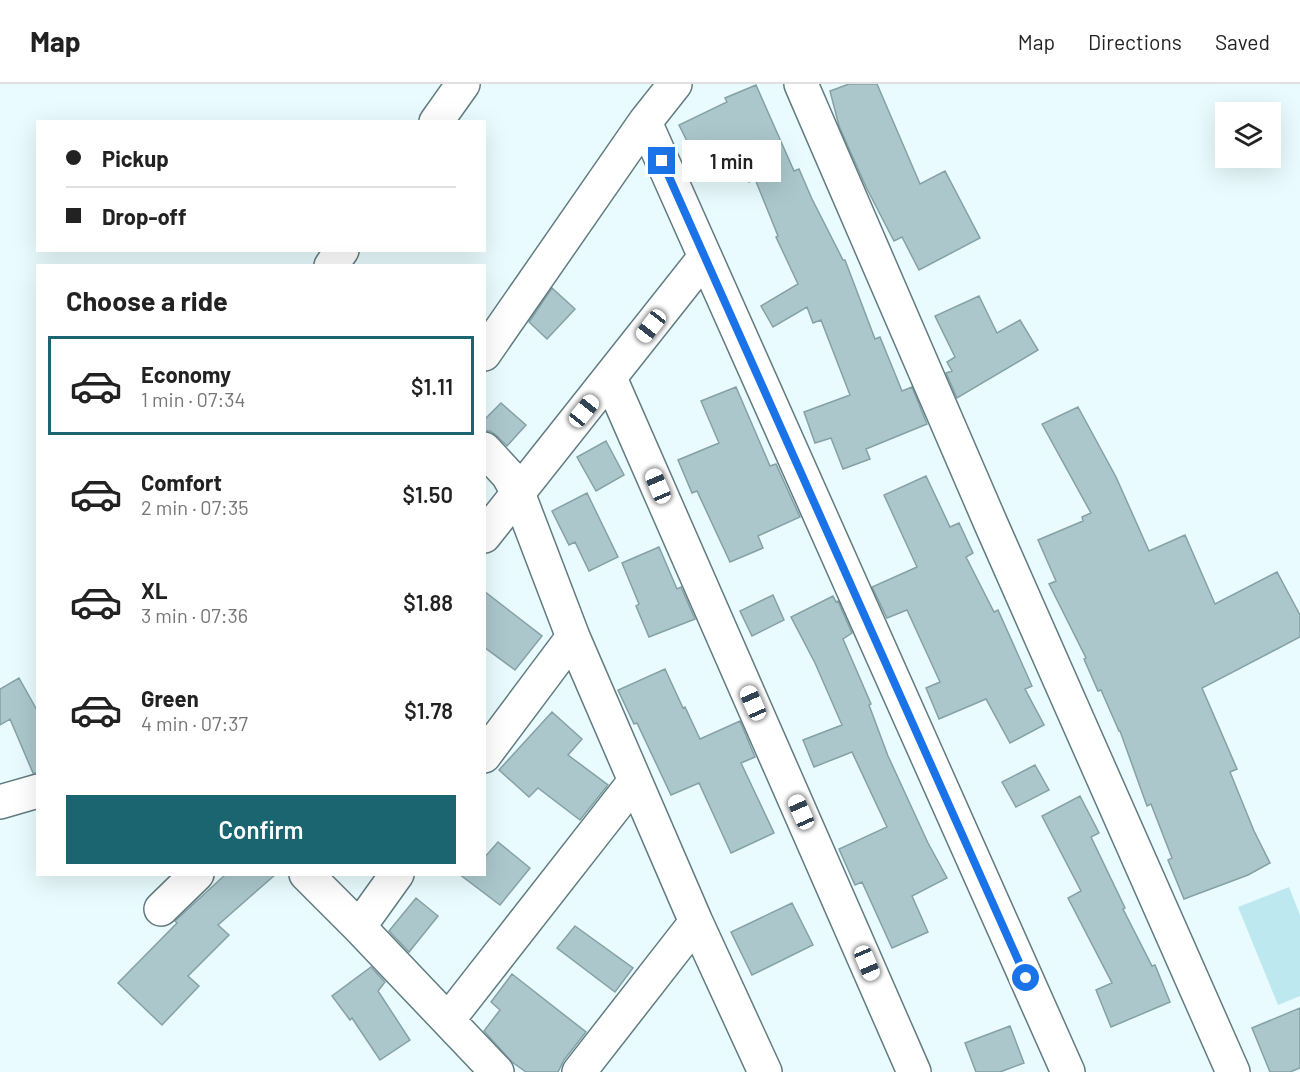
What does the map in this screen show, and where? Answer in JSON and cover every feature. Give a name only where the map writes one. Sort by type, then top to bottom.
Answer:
[{"type":"street","points":[[437,120],[463,84]]},
{"type":"street","points":[[486,351],[645,122],[675,84]]},
{"type":"street","points":[[801,84],[1001,546],[1233,1072]]},
{"type":"street","points":[[645,122],[1068,1072]]},
{"type":"street","points":[[486,533],[705,257]]},
{"type":"street","points":[[610,378],[915,1072]]},
{"type":"street","points":[[486,451],[508,475],[518,493],[573,637],[696,922],[765,1072]]},
{"type":"street","points":[[486,753],[573,637]]},
{"type":"street","points":[[448,1020],[635,782]]},
{"type":"street","points":[[0,802],[36,792]]},
{"type":"street","points":[[161,909],[195,876]]},
{"type":"street","points":[[308,876],[497,1072]]},
{"type":"street","points":[[358,927],[396,876]]},
{"type":"street","points":[[579,1072],[696,922]]},
{"type":"shaded area","points":[[1289,887],[1300,915],[1300,996],[1278,1005],[1238,907]]},
{"type":"building","points":[[849,84],[877,84],[920,184],[945,171],[980,238],[919,270],[902,237],[894,241],[866,187],[839,126],[830,91]]},
{"type":"building","points":[[756,85],[794,171],[799,169],[812,199],[845,260],[875,339],[880,337],[902,391],[912,387],[927,424],[866,449],[870,459],[843,469],[831,438],[815,443],[804,412],[850,395],[821,320],[813,323],[807,307],[773,327],[761,306],[798,284],[776,237],[778,236],[755,179],[749,182],[732,145],[697,161],[679,125],[727,102],[725,98]]},
{"type":"building","points":[[552,288],[575,309],[547,339],[529,322]]},
{"type":"building","points":[[979,296],[997,333],[1020,320],[1038,350],[957,398],[946,373],[952,371],[947,362],[955,357],[935,316]]},
{"type":"building","points":[[736,387],[770,466],[776,464],[800,517],[758,536],[763,548],[730,562],[697,491],[692,493],[678,460],[719,443],[701,401]]},
{"type":"building","points":[[501,403],[526,425],[507,446],[490,431],[486,431],[486,418]]},
{"type":"building","points":[[1078,407],[1116,477],[1149,551],[1185,535],[1215,604],[1277,572],[1300,615],[1300,637],[1202,688],[1237,769],[1230,772],[1270,863],[1248,875],[1184,899],[1168,860],[1172,858],[1151,804],[1147,806],[1120,731],[1101,690],[1098,691],[1084,659],[1086,658],[1049,584],[1056,581],[1038,540],[1083,521],[1082,517],[1091,513],[1042,424]]},
{"type":"building","points":[[606,441],[624,475],[596,491],[577,457]]},
{"type":"building","points":[[926,476],[950,527],[959,523],[973,553],[966,557],[994,612],[998,610],[1032,686],[1025,689],[1044,725],[1010,743],[986,699],[939,719],[926,688],[940,682],[907,610],[887,618],[872,587],[917,567],[884,495]]},
{"type":"building","points":[[587,493],[618,557],[589,571],[575,542],[569,545],[552,511]]},
{"type":"building","points":[[659,547],[677,589],[681,587],[695,619],[649,637],[636,606],[639,604],[622,563]]},
{"type":"building","points":[[486,593],[542,636],[515,670],[486,648]]},
{"type":"building","points":[[773,595],[784,620],[752,636],[740,611]]},
{"type":"building","points":[[833,596],[836,602],[838,601],[852,633],[843,639],[871,704],[869,705],[888,756],[928,843],[947,878],[912,896],[928,932],[892,948],[862,882],[855,885],[839,849],[887,827],[852,752],[814,767],[803,740],[842,725],[815,663],[791,617]]},
{"type":"building","points":[[665,669],[700,739],[740,721],[755,757],[741,763],[774,833],[731,853],[699,783],[671,795],[637,723],[634,724],[618,690]]},
{"type":"building","points":[[19,678],[36,708],[36,773],[33,773],[10,719],[0,725],[0,689]]},
{"type":"building","points":[[552,712],[582,739],[568,755],[608,785],[580,820],[538,788],[529,797],[499,770]]},
{"type":"building","points":[[1035,765],[1049,790],[1016,807],[1002,782]]},
{"type":"building","points":[[1080,796],[1099,833],[1091,837],[1125,908],[1123,909],[1152,966],[1155,965],[1170,1002],[1111,1027],[1096,990],[1112,983],[1068,898],[1081,891],[1042,816]]},
{"type":"building","points":[[498,842],[530,868],[500,905],[462,876],[486,876],[486,856]]},
{"type":"building","points":[[224,876],[274,876],[218,925],[229,935],[188,976],[199,986],[162,1025],[118,983],[177,923],[175,921]]},
{"type":"building","points":[[416,898],[438,916],[409,952],[389,931]]},
{"type":"building","points":[[792,903],[813,945],[752,975],[731,932]]},
{"type":"building","points":[[575,926],[633,968],[615,992],[557,948]]},
{"type":"building","points":[[371,967],[385,982],[378,991],[410,1040],[380,1060],[352,1018],[350,1020],[332,996]]},
{"type":"building","points":[[512,974],[586,1032],[564,1060],[558,1072],[526,1072],[512,1062],[484,1031],[500,1010],[491,1002]]},
{"type":"building","points":[[1300,1008],[1300,1068],[1290,1072],[1270,1072],[1252,1028]]},
{"type":"building","points":[[1010,1026],[1024,1063],[1000,1072],[976,1072],[965,1043]]},
{"type":"route","points":[[662,161],[1026,978]]}]
